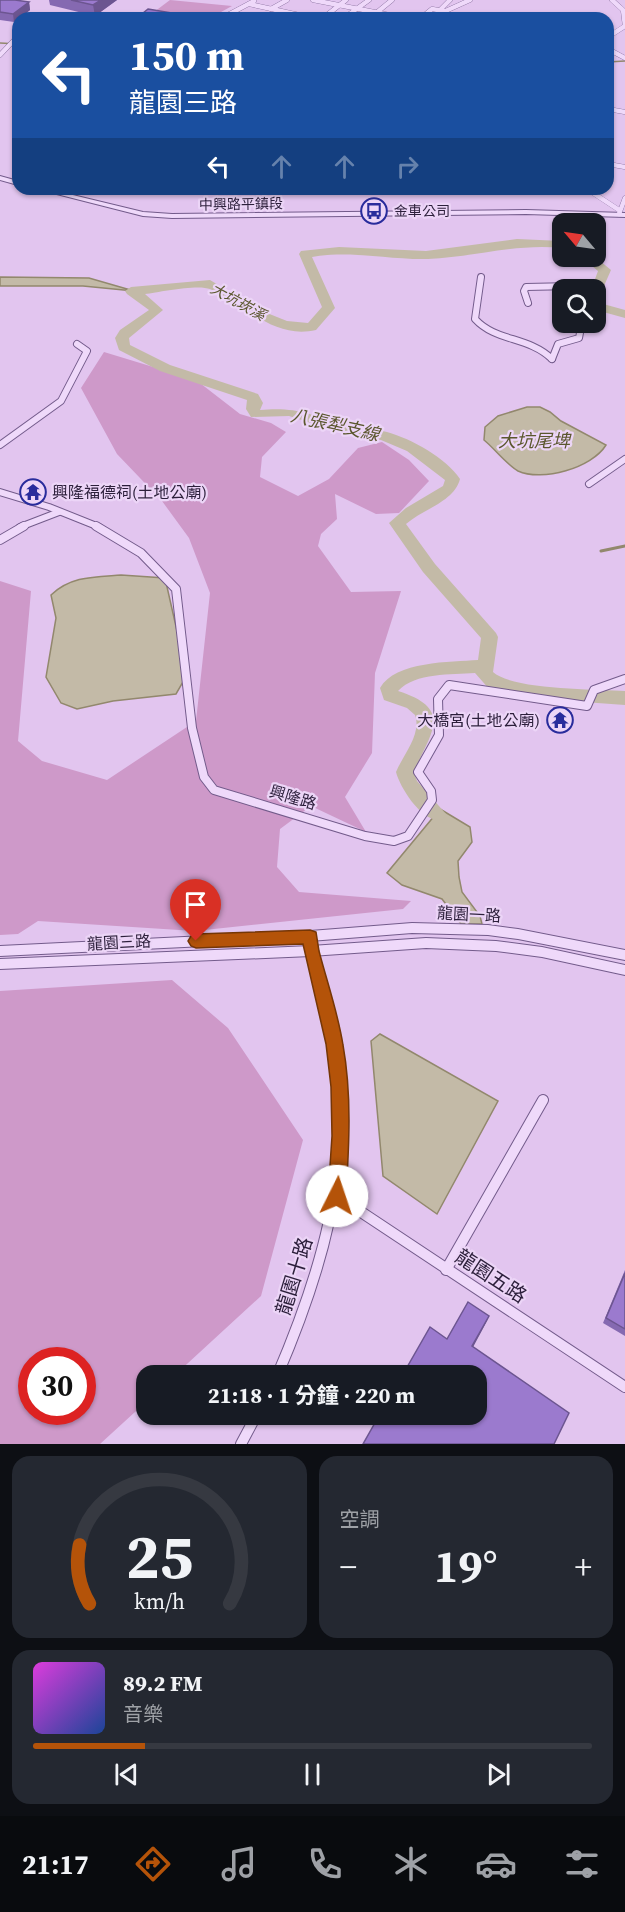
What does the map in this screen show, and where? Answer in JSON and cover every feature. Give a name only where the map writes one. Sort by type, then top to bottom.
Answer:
[{"type":"street","points":[[234,12],[256,0]]},
{"type":"street","points":[[271,9],[287,0]]},
{"type":"street","points":[[304,12],[317,0],[371,12]]},
{"type":"street","points":[[330,12],[346,0]]},
{"type":"street","points":[[353,12],[369,0]]},
{"type":"street","points":[[377,12],[392,0]]},
{"type":"street","points":[[440,10],[450,0]]},
{"type":"street","points":[[428,12],[432,9],[446,11],[470,0]]},
{"type":"street","points":[[612,0],[623,10],[625,26],[614,33]]},
{"type":"street","points":[[249,4],[286,12]]},
{"type":"street","points":[[402,12],[406,9]]},
{"type":"street","points":[[0,55],[12,42]]},
{"type":"street","name":"中興路平鎮段","points":[[64,195],[142,214],[192,217],[526,212],[621,213]]},
{"type":"street","points":[[596,195],[621,213],[625,198]]},
{"type":"street","points":[[481,278],[475,319],[486,330],[539,347],[552,359],[558,344],[579,338],[580,333]]},
{"type":"street","points":[[528,303],[524,291],[526,287],[552,286]]},
{"type":"street","points":[[0,445],[61,401],[81,358],[87,351],[77,344]]},
{"type":"street","points":[[589,484],[625,459]]},
{"type":"street","name":"興隆路","points":[[0,492],[86,520],[143,554],[161,568],[176,589],[195,753],[207,784],[214,790],[378,839],[394,841],[408,836],[432,800],[431,791],[418,772],[419,764],[438,737],[441,727],[435,705],[438,696],[449,685],[587,706],[594,690],[625,679]]},
{"type":"street","points":[[0,540],[19,528],[59,512]]},
{"type":"street","name":"龍園一路","points":[[310,936],[412,928],[488,930],[565,941],[625,955]]},
{"type":"street","name":"龍園三路","points":[[0,951],[310,936]]},
{"type":"street","name":"龍園十路","points":[[282,1365],[296,1335],[317,1276],[337,1196],[341,1136],[340,1087],[327,1007],[311,951],[310,936]]},
{"type":"street","name":"龍園一路","points":[[311,951],[426,943],[470,944],[542,952],[625,970]]},
{"type":"street","name":"龍園三路","points":[[0,964],[311,951]]},
{"type":"street","points":[[446,1270],[543,1100]]},
{"type":"street","name":"龍園五路","points":[[337,1196],[625,1387]]},
{"type":"street","points":[[241,1444],[251,1425]]},
{"type":"shaded area","points":[[170,0],[232,6],[221,12],[154,12]]},
{"type":"shaded area","points":[[104,352],[196,380],[240,414],[271,423],[286,432],[262,457],[260,477],[298,496],[329,479],[358,448],[382,442],[409,460],[429,481],[399,513],[376,514],[335,494],[337,519],[321,534],[318,546],[351,592],[401,591],[375,673],[372,753],[345,797],[366,832],[311,806],[280,829],[277,867],[299,892],[411,901],[403,909],[195,931],[38,921],[18,934],[0,935],[0,581],[31,591],[18,741],[42,761],[107,780],[196,721],[210,593],[189,538],[162,501],[117,454],[81,388]]},
{"type":"shaded area","points":[[172,980],[228,1028],[303,1140],[261,1296],[186,1365],[136,1365],[136,1411],[100,1444],[0,1444],[0,991]]},
{"type":"water","points":[[0,277],[89,278],[134,291],[83,286],[0,286]]},
{"type":"water","name":"大坑尾埤","points":[[527,407],[540,407],[606,445],[590,460],[566,471],[540,475],[518,471],[484,440],[485,427],[498,416]]},
{"type":"water","points":[[121,575],[165,578],[187,675],[176,694],[113,701],[77,709],[61,703],[46,677],[56,618],[51,595],[75,581]]},
{"type":"water","points":[[440,809],[470,827],[472,842],[458,861],[459,877],[462,892],[480,916],[482,924],[461,924],[442,899],[402,885],[387,873]]},
{"type":"water","points":[[380,1034],[498,1101],[437,1214],[383,1176],[371,1041]]},
{"type":"building","points":[[0,0],[29,2],[12,14],[0,12]]},
{"type":"building","points":[[71,0],[101,0],[93,5]]},
{"type":"building","points":[[148,9],[166,12],[144,12]]},
{"type":"building","points":[[554,708],[571,713],[569,720],[551,716]]},
{"type":"building","points":[[625,1273],[625,1329],[606,1318]]},
{"type":"building","points":[[468,1302],[489,1316],[472,1346],[569,1413],[554,1444],[363,1444],[374,1425],[487,1425],[487,1365],[408,1365],[430,1327],[447,1339]]},
{"type":"waterway","points":[[0,43],[12,44]]},
{"type":"waterway","points":[[614,62],[625,61]]},
{"type":"waterway","name":"大坑崁溪","points":[[131,291],[210,284],[257,314],[285,325],[311,327],[329,308],[305,254],[339,250],[426,255],[517,243],[552,243]]},
{"type":"waterway","name":"大坑崁溪","points":[[601,267],[605,270],[601,279]]},
{"type":"waterway","name":"八張犁支線","points":[[134,291],[157,310],[125,333],[122,338],[124,347],[165,368],[253,397],[256,403],[253,409],[256,414],[290,412],[341,428],[385,436],[412,448],[446,471],[453,479],[450,489],[411,511],[397,523],[429,568],[490,637],[484,674],[496,685],[528,691],[625,698]]},
{"type":"waterway","name":"大坑崁溪","points":[[606,309],[625,314]]},
{"type":"waterway","points":[[601,551],[625,546]]},
{"type":"waterway","name":"大坑崁溪","points":[[436,814],[408,784],[405,772],[426,729],[426,720],[423,712],[416,705],[390,695],[389,688],[398,681],[421,672],[485,666]]},
{"type":"place","name":"金車公司","points":[[374,211]]},
{"type":"place","name":"興隆福德祠(土地公廟)","points":[[33,492]]},
{"type":"place","name":"大橋宮(土地公廟)","points":[[560,720]]},
{"type":"route","points":[[196,941],[310,936],[311,951],[335,1044],[340,1087],[341,1136],[337,1196]]}]
